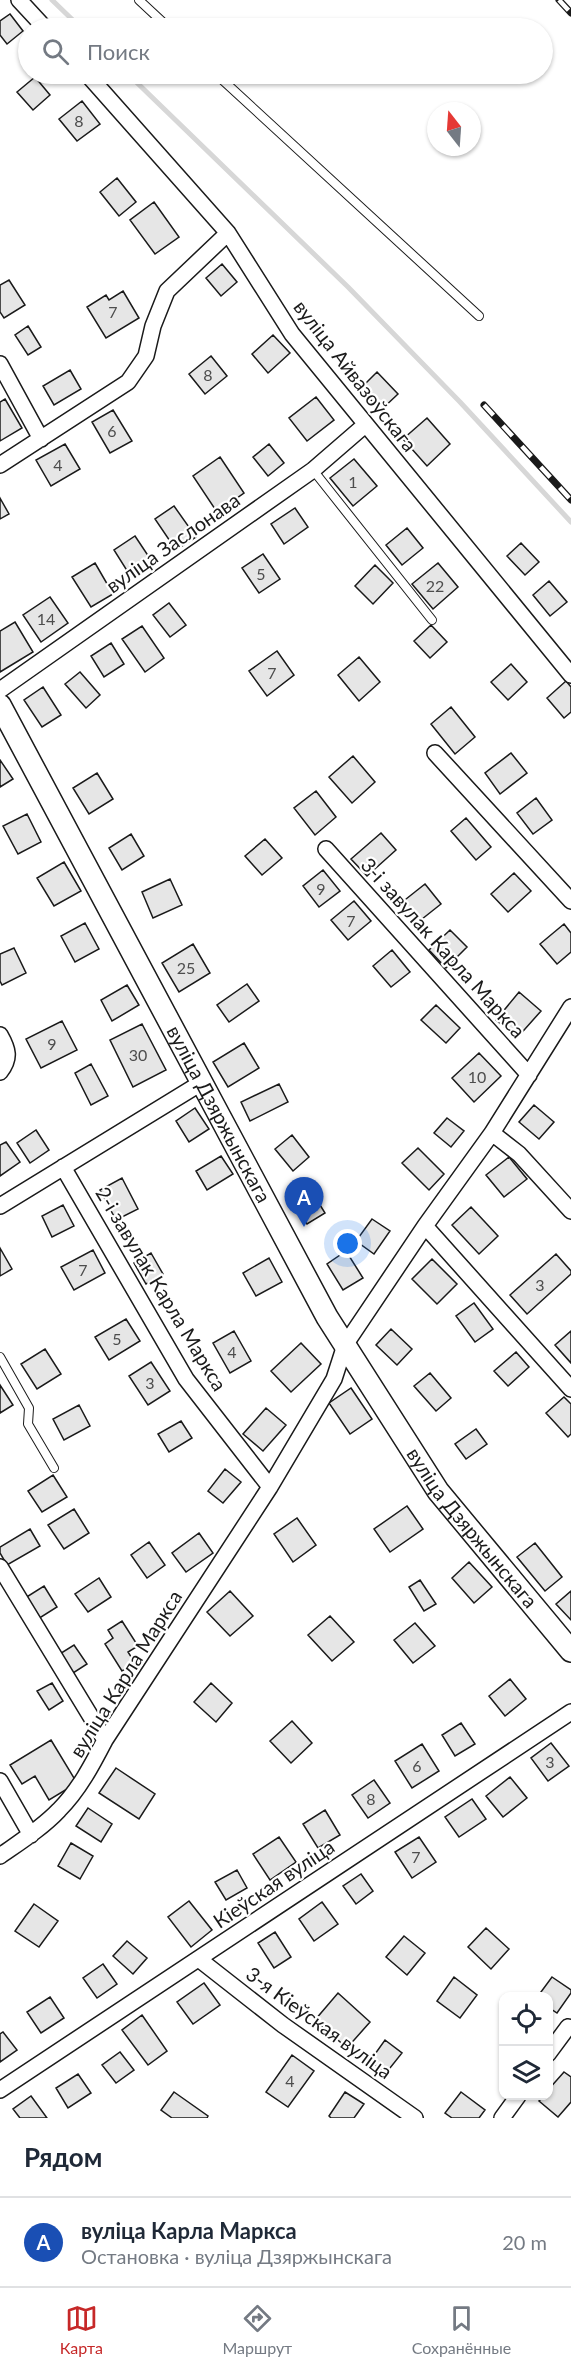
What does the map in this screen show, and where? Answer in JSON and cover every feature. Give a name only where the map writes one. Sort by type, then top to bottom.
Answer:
[{"type":"street","points":[[19,0],[36,18]]},
{"type":"street","name":"вуліца Айвазоўскага","points":[[96,84],[228,233],[292,334],[571,675]]},
{"type":"street","points":[[0,465],[128,382],[146,356],[153,326],[167,291],[228,233]]},
{"type":"street","points":[[0,364],[41,439]]},
{"type":"street","name":"вуліца Заслонава","points":[[0,690],[313,470],[365,424]]},
{"type":"street","name":"вуліца Дзяржынскага","points":[[0,705],[327,1317],[438,1491],[571,1651]]},
{"type":"street","points":[[435,753],[571,902]]},
{"type":"street","name":"3-і завулак Карла Маркса","points":[[326,849],[529,1076]]},
{"type":"street","name":"вуліца Карла Маркса","points":[[0,1856],[32,1834],[66,1802],[86,1776],[105,1740],[270,1488],[334,1379],[345,1345],[425,1226],[492,1133],[571,1007]]},
{"type":"street","points":[[0,1072],[7,1063],[4,1041]]},
{"type":"street","points":[[0,1206],[201,1083]]},
{"type":"street","points":[[492,1133],[519,1154],[571,1211]]},
{"type":"street","name":"2-і завулак Карла Маркса","points":[[63,1167],[186,1378],[270,1488]]},
{"type":"street","points":[[425,1226],[571,1389]]},
{"type":"street","points":[[0,1567],[105,1740]]},
{"type":"street","name":"Кіеўская вуліца","points":[[0,2090],[200,1960],[571,1712]]},
{"type":"street","points":[[0,1781],[32,1834]]},
{"type":"street","name":"3-я Кіеўская вуліца","points":[[200,1960],[283,2025],[415,2118]]},
{"type":"street","points":[[553,2048],[568,2027]]},
{"type":"street","points":[[502,2118],[515,2100]]},
{"type":"lane","points":[[139,0],[158,18]]},
{"type":"lane","points":[[227,84],[479,316]]},
{"type":"lane","points":[[313,470],[432,620]]},
{"type":"lane","points":[[0,1358],[29,1408],[28,1424],[54,1468]]},
{"type":"building","points":[[10,14],[18,24],[18,35],[7,44],[0,35],[0,21]]},
{"type":"building","points":[[27,84],[41,84],[50,95],[33,110],[17,92]]},
{"type":"building","points":[[82,101],[100,124],[77,141],[59,119]]},
{"type":"building","points":[[117,178],[136,202],[119,216],[100,192]]},
{"type":"building","points":[[154,202],[179,237],[155,254],[130,220]]},
{"type":"building","points":[[222,264],[237,282],[221,296],[206,278]]},
{"type":"building","points":[[9,280],[25,305],[4,318],[0,312],[0,285]]},
{"type":"building","points":[[123,291],[139,318],[106,338],[87,307],[106,295],[109,300]]},
{"type":"building","points":[[28,326],[41,347],[28,355],[15,335]]},
{"type":"building","points":[[273,335],[290,353],[268,373],[252,354]]},
{"type":"building","points":[[211,356],[227,376],[205,394],[189,374]]},
{"type":"building","points":[[70,370],[81,389],[54,405],[43,386]]},
{"type":"building","points":[[377,372],[398,394],[381,410],[360,389]]},
{"type":"building","points":[[316,397],[334,420],[307,441],[289,418]]},
{"type":"building","points":[[5,399],[22,428],[0,441],[0,402]]},
{"type":"building","points":[[113,410],[132,441],[110,453],[92,422]]},
{"type":"building","points":[[427,418],[450,444],[427,466],[403,439]]},
{"type":"building","points":[[65,444],[80,469],[51,486],[36,460]]},
{"type":"building","points":[[269,444],[284,463],[268,476],[253,457]]},
{"type":"building","points":[[220,457],[244,493],[217,512],[193,476]]},
{"type":"building","points":[[354,459],[377,486],[353,506],[330,478]]},
{"type":"building","points":[[0,498],[9,514],[0,519]]},
{"type":"building","points":[[174,506],[196,537],[176,550],[155,519]]},
{"type":"building","points":[[295,508],[308,527],[284,544],[271,524]]},
{"type":"building","points":[[407,528],[423,548],[402,565],[386,545]]},
{"type":"building","points":[[135,536],[153,563],[131,577],[114,550]]},
{"type":"building","points":[[521,543],[539,562],[525,575],[507,556]]},
{"type":"building","points":[[263,554],[280,579],[259,593],[242,568]]},
{"type":"building","points":[[95,563],[113,594],[91,607],[72,577]]},
{"type":"building","points":[[438,563],[458,587],[433,609],[412,584]]},
{"type":"building","points":[[375,565],[393,583],[373,604],[355,586]]},
{"type":"building","points":[[549,581],[567,602],[550,616],[533,595]]},
{"type":"building","points":[[50,597],[68,623],[41,642],[23,615]]},
{"type":"building","points":[[169,603],[186,625],[170,637],[153,615]]},
{"type":"building","points":[[15,622],[33,652],[0,672],[0,631]]},
{"type":"building","points":[[431,625],[447,642],[430,658],[414,641]]},
{"type":"building","points":[[142,626],[164,658],[145,672],[122,639]]},
{"type":"building","points":[[111,643],[124,664],[104,677],[91,656]]},
{"type":"building","points":[[277,651],[294,675],[267,696],[249,671]]},
{"type":"building","points":[[359,657],[380,682],[359,701],[338,675]]},
{"type":"building","points":[[511,664],[527,682],[508,700],[491,682]]},
{"type":"building","points":[[80,672],[100,695],[86,708],[65,684]]},
{"type":"building","points":[[566,681],[571,687],[571,712],[564,718],[547,698]]},
{"type":"building","points":[[43,687],[61,715],[42,727],[24,700]]},
{"type":"building","points":[[451,707],[475,737],[455,754],[431,724]]},
{"type":"building","points":[[511,753],[527,773],[500,794],[485,773]]},
{"type":"building","points":[[353,756],[375,782],[352,803],[329,777]]},
{"type":"building","points":[[0,760],[13,779],[0,787]]},
{"type":"building","points":[[97,773],[113,799],[89,814],[73,788]]},
{"type":"building","points":[[316,791],[336,817],[315,835],[294,808]]},
{"type":"building","points":[[536,798],[552,820],[533,834],[517,813]]},
{"type":"building","points":[[27,814],[41,842],[18,854],[3,826]]},
{"type":"building","points":[[466,818],[491,847],[476,860],[451,831]]},
{"type":"building","points":[[381,833],[396,850],[367,876],[351,859]]},
{"type":"building","points":[[131,834],[144,856],[122,870],[109,848]]},
{"type":"building","points":[[265,839],[282,858],[262,875],[245,856]]},
{"type":"building","points":[[64,862],[81,891],[54,906],[37,878]]},
{"type":"building","points":[[323,870],[340,891],[319,907],[303,886]]},
{"type":"building","points":[[514,873],[531,891],[508,912],[491,894]]},
{"type":"building","points":[[170,879],[182,905],[153,918],[142,892]]},
{"type":"building","points":[[425,884],[441,904],[417,923],[401,903]]},
{"type":"building","points":[[354,901],[371,921],[348,940],[331,920]]},
{"type":"building","points":[[85,923],[99,949],[75,962],[61,936]]},
{"type":"building","points":[[564,924],[571,933],[571,952],[557,964],[540,944]]},
{"type":"building","points":[[450,930],[467,947],[446,968],[429,950]]},
{"type":"building","points":[[193,944],[210,973],[179,992],[162,963]]},
{"type":"building","points":[[14,948],[26,973],[2,985],[0,954]]},
{"type":"building","points":[[392,950],[410,972],[391,987],[373,966]]},
{"type":"building","points":[[247,984],[259,1001],[229,1022],[217,1005]]},
{"type":"building","points":[[127,985],[139,1005],[112,1021],[101,1000]]},
{"type":"building","points":[[519,992],[541,1011],[517,1038],[496,1020]]},
{"type":"building","points":[[436,1005],[460,1028],[446,1043],[421,1020]]},
{"type":"building","points":[[62,1021],[77,1050],[41,1068],[26,1039]]},
{"type":"building","points":[[142,1024],[166,1070],[133,1087],[110,1040]]},
{"type":"building","points":[[244,1043],[259,1068],[228,1087],[213,1062]]},
{"type":"building","points":[[479,1053],[501,1076],[474,1102],[452,1078]]},
{"type":"building","points":[[91,1064],[108,1096],[91,1105],[75,1073]]},
{"type":"building","points":[[279,1084],[288,1102],[250,1121],[241,1102]]},
{"type":"building","points":[[534,1105],[554,1122],[539,1139],[519,1122]]},
{"type":"building","points":[[195,1108],[209,1129],[189,1142],[176,1121]]},
{"type":"building","points":[[447,1118],[464,1131],[451,1147],[434,1133]]},
{"type":"building","points":[[36,1130],[49,1150],[30,1163],[17,1143]]},
{"type":"building","points":[[292,1135],[309,1157],[293,1171],[275,1149]]},
{"type":"building","points":[[6,1142],[20,1162],[0,1176],[0,1145]]},
{"type":"building","points":[[418,1148],[444,1174],[429,1190],[402,1163]]},
{"type":"building","points":[[221,1156],[233,1174],[207,1190],[196,1171]]},
{"type":"building","points":[[509,1157],[527,1179],[504,1197],[486,1175]]},
{"type":"building","points":[[122,1178],[138,1209],[116,1220],[100,1190]]},
{"type":"building","points":[[309,1187],[325,1213],[307,1224],[291,1198]]},
{"type":"building","points":[[63,1205],[74,1226],[52,1237],[42,1216]]},
{"type":"building","points":[[471,1207],[498,1236],[479,1254],[452,1225]]},
{"type":"building","points":[[372,1219],[390,1231],[374,1254],[356,1241]]},
{"type":"building","points":[[0,1248],[12,1269],[0,1276]]},
{"type":"building","points":[[93,1250],[105,1273],[74,1290],[61,1267]]},
{"type":"building","points":[[346,1251],[363,1278],[343,1290],[327,1264]]},
{"type":"building","points":[[151,1253],[163,1274],[146,1284],[134,1263]]},
{"type":"building","points":[[556,1254],[571,1274],[527,1314],[510,1295]]},
{"type":"building","points":[[269,1258],[282,1282],[256,1296],[243,1273]]},
{"type":"building","points":[[432,1259],[457,1284],[437,1304],[412,1279]]},
{"type":"building","points":[[474,1303],[493,1329],[475,1342],[456,1316]]},
{"type":"building","points":[[126,1319],[140,1341],[109,1360],[95,1337]]},
{"type":"building","points":[[391,1329],[412,1349],[397,1365],[376,1345]]},
{"type":"building","points":[[234,1331],[251,1361],[230,1373],[213,1343]]},
{"type":"building","points":[[571,1331],[571,1363],[555,1345]]},
{"type":"building","points":[[301,1343],[321,1364],[291,1392],[271,1371]]},
{"type":"building","points":[[45,1349],[61,1374],[37,1389],[21,1364]]},
{"type":"building","points":[[516,1352],[529,1367],[508,1386],[494,1371]]},
{"type":"building","points":[[151,1362],[170,1391],[148,1405],[129,1376]]},
{"type":"building","points":[[430,1373],[451,1398],[436,1411],[414,1386]]},
{"type":"building","points":[[0,1385],[13,1405],[0,1413]]},
{"type":"building","points":[[351,1388],[372,1419],[350,1434],[329,1403]]},
{"type":"building","points":[[564,1397],[571,1404],[571,1434],[568,1437],[546,1413]]},
{"type":"building","points":[[79,1405],[90,1426],[64,1440],[53,1419]]},
{"type":"building","points":[[266,1408],[286,1425],[263,1451],[243,1434]]},
{"type":"building","points":[[181,1421],[192,1438],[169,1452],[158,1434]]},
{"type":"building","points":[[476,1429],[487,1444],[466,1459],[455,1444]]},
{"type":"building","points":[[225,1469],[241,1482],[223,1503],[208,1491]]},
{"type":"building","points":[[53,1475],[67,1497],[42,1512],[28,1491]]},
{"type":"building","points":[[407,1506],[423,1529],[390,1552],[374,1529]]},
{"type":"building","points":[[74,1509],[89,1533],[64,1549],[48,1525]]},
{"type":"building","points":[[297,1518],[316,1545],[293,1562],[274,1534]]},
{"type":"building","points":[[30,1529],[40,1546],[7,1565],[0,1553],[0,1547]]},
{"type":"building","points":[[199,1533],[213,1553],[186,1572],[172,1553]]},
{"type":"building","points":[[149,1542],[165,1565],[147,1578],[131,1555]]},
{"type":"building","points":[[535,1543],[562,1577],[545,1591],[517,1557]]},
{"type":"building","points":[[469,1562],[492,1587],[474,1603],[452,1578]]},
{"type":"building","points":[[99,1578],[111,1597],[88,1612],[75,1594]]},
{"type":"building","points":[[420,1580],[436,1604],[424,1611],[409,1587]]},
{"type":"building","points":[[44,1586],[57,1607],[38,1619],[25,1598]]},
{"type":"building","points":[[230,1591],[253,1616],[230,1636],[207,1612]]},
{"type":"building","points":[[571,1591],[571,1620],[556,1604]]},
{"type":"building","points":[[330,1616],[354,1642],[332,1661],[308,1635]]},
{"type":"building","points":[[122,1621],[138,1646],[128,1652],[135,1663],[122,1671],[105,1644],[113,1638],[108,1630]]},
{"type":"building","points":[[415,1623],[435,1646],[413,1663],[394,1640]]},
{"type":"building","points":[[74,1645],[87,1664],[70,1675],[58,1655]]},
{"type":"building","points":[[510,1679],[526,1699],[505,1716],[489,1696]]},
{"type":"building","points":[[52,1683],[63,1701],[49,1710],[37,1691]]},
{"type":"building","points":[[211,1683],[232,1703],[216,1722],[194,1702]]},
{"type":"building","points":[[292,1721],[312,1743],[291,1763],[270,1741]]},
{"type":"building","points":[[461,1723],[475,1744],[455,1756],[442,1735]]},
{"type":"building","points":[[51,1740],[77,1783],[49,1800],[35,1776],[22,1784],[10,1765]]},
{"type":"building","points":[[551,1743],[569,1766],[548,1781],[531,1758]]},
{"type":"building","points":[[422,1744],[439,1771],[412,1788],[395,1761]]},
{"type":"building","points":[[116,1768],[155,1794],[139,1819],[99,1793]]},
{"type":"building","points":[[510,1777],[527,1798],[503,1817],[486,1796]]},
{"type":"building","points":[[374,1780],[390,1803],[368,1818],[352,1795]]},
{"type":"building","points":[[472,1799],[486,1819],[459,1837],[445,1817]]},
{"type":"building","points":[[88,1808],[112,1824],[101,1842],[76,1826]]},
{"type":"building","points":[[325,1810],[340,1835],[318,1848],[303,1824]]},
{"type":"building","points":[[279,1837],[296,1862],[270,1880],[253,1854]]},
{"type":"building","points":[[419,1837],[436,1862],[412,1878],[395,1852]]},
{"type":"building","points":[[71,1843],[93,1856],[80,1879],[58,1866]]},
{"type":"building","points":[[237,1870],[247,1888],[226,1900],[215,1882]]},
{"type":"building","points":[[361,1874],[373,1891],[356,1904],[343,1886]]},
{"type":"building","points":[[189,1901],[212,1930],[191,1947],[168,1917]]},
{"type":"building","points":[[322,1902],[338,1924],[314,1941],[299,1919]]},
{"type":"building","points":[[34,1904],[58,1921],[39,1947],[15,1931]]},
{"type":"building","points":[[486,1928],[509,1949],[491,1969],[468,1947]]},
{"type":"building","points":[[275,1932],[291,1957],[274,1968],[258,1943]]},
{"type":"building","points":[[404,1936],[425,1953],[407,1975],[386,1957]]},
{"type":"building","points":[[127,1941],[147,1958],[133,1974],[113,1956]]},
{"type":"building","points":[[103,1964],[117,1984],[97,1998],[83,1978]]},
{"type":"building","points":[[454,1977],[477,1995],[460,2018],[437,2001]]},
{"type":"building","points":[[552,1977],[571,1990],[557,2013],[553,2010],[553,1992],[541,1992]]},
{"type":"building","points":[[204,1983],[220,2005],[193,2024],[177,2002]]},
{"type":"building","points":[[338,1993],[370,2022],[347,2048],[315,2020]]},
{"type":"building","points":[[50,1997],[64,2018],[41,2033],[27,2012]]},
{"type":"building","points":[[142,2015],[167,2051],[148,2065],[122,2030]]},
{"type":"building","points":[[3,2032],[17,2050],[0,2062],[0,2034]]},
{"type":"building","points":[[385,2040],[402,2053],[386,2073],[370,2061]]},
{"type":"building","points":[[120,2052],[134,2070],[116,2083],[102,2065]]},
{"type":"building","points":[[292,2055],[314,2071],[288,2107],[266,2092]]},
{"type":"building","points":[[564,2072],[571,2077],[571,2102],[558,2117],[539,2101],[553,2100],[553,2084]]},
{"type":"building","points":[[78,2074],[91,2093],[68,2108],[56,2088]]},
{"type":"building","points":[[174,2092],[208,2116],[207,2118],[172,2118],[161,2110]]},
{"type":"building","points":[[345,2092],[364,2104],[354,2118],[331,2118],[329,2116]]},
{"type":"building","points":[[461,2092],[485,2110],[479,2118],[452,2118],[445,2113]]},
{"type":"building","points":[[31,2096],[47,2118],[20,2118],[13,2109]]},
{"type":"waterway","points":[[52,0],[71,18]]},
{"type":"waterway","points":[[138,84],[348,287],[460,402],[571,522]]},
{"type":"railway","points":[[559,0],[571,13]]},
{"type":"railway","points":[[484,405],[571,500]]},
{"type":"place","name":"вуліца Карла Маркса","points":[[304,1227]]}]
